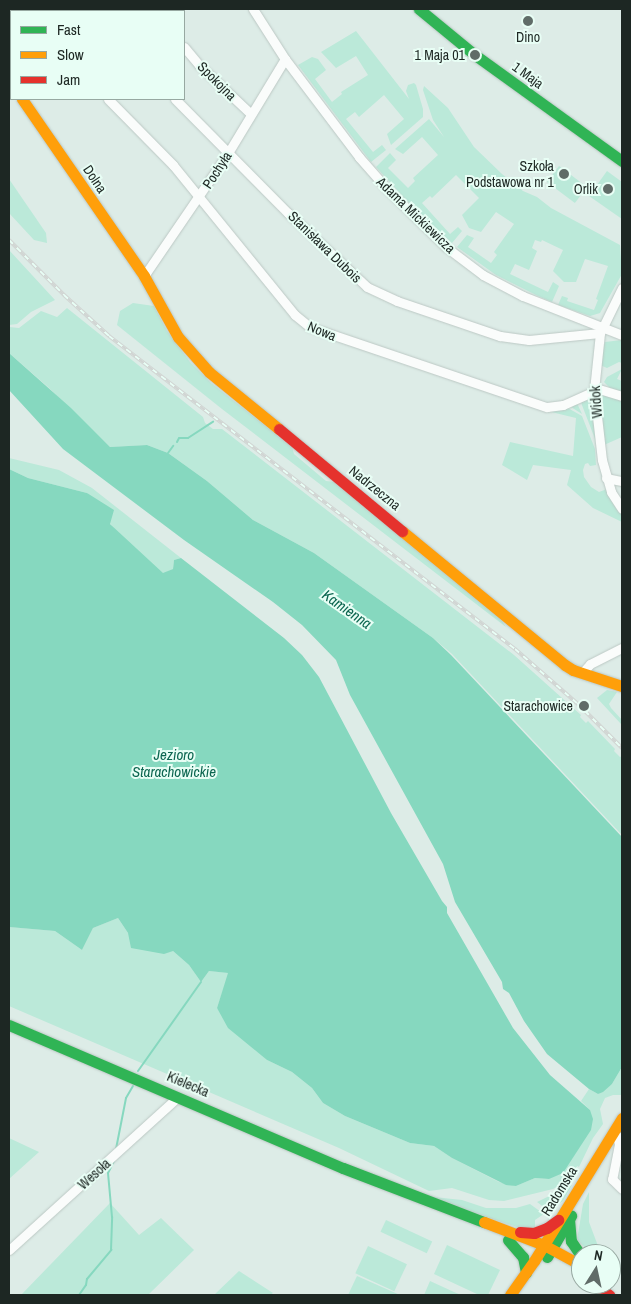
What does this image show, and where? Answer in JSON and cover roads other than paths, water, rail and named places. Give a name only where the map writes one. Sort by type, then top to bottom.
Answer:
[{"type":"street","name":"Adama Mickiewicza","points":[[253,9],[285,60],[359,157],[391,194],[446,247],[483,275],[524,296],[601,330],[622,335]]},
{"type":"street","name":"1 Maja","points":[[419,9],[475,56],[622,161]]},
{"type":"street","name":"Spokojna","points":[[185,48],[251,114]]},
{"type":"street","name":"Pochyła","points":[[144,276],[200,196],[285,60]]},
{"type":"street","name":"Dolna","points":[[23,100],[144,276]]},
{"type":"street","name":"Nowa","points":[[109,100],[173,165],[295,315],[310,328],[547,407],[563,405],[594,390]]},
{"type":"street","name":"Stanisława Dubois","points":[[176,100],[349,272],[378,292],[465,326],[509,338],[537,339],[601,330]]},
{"type":"street","name":"Nadrzeczna","points":[[144,276],[178,337],[209,372],[565,664],[582,673],[622,686]]},
{"type":"street","points":[[601,330],[622,288]]},
{"type":"street","name":"Widok","points":[[601,330],[594,390],[602,460],[614,500],[622,509]]},
{"type":"street","points":[[594,390],[609,390],[622,396]]},
{"type":"street","points":[[606,478],[622,482]]},
{"type":"street","points":[[582,673],[590,664],[622,648]]},
{"type":"street","name":"Kielecka","points":[[9,1025],[355,1172],[508,1240],[546,1251]]},
{"type":"street","name":"Wesoła","points":[[9,1250],[178,1097]]},
{"type":"street","name":"Radomska","points":[[546,1251],[622,1118]]},
{"type":"street","points":[[614,1133],[619,1144],[618,1168],[612,1181],[622,1189]]},
{"type":"street","name":"Kielecka","points":[[355,1172],[494,1226],[546,1251]]},
{"type":"street","points":[[494,1226],[534,1233],[564,1219],[572,1244]]},
{"type":"street","points":[[508,1240],[523,1256],[526,1272]]},
{"type":"street","points":[[546,1251],[571,1261]]},
{"type":"street","points":[[510,1295],[526,1272],[546,1251]]},
{"type":"street","points":[[546,1251],[571,1269]]},
{"type":"street","points":[[520,1295],[546,1251]]},
{"type":"water","name":"Kamienna","points":[[9,353],[71,408],[110,447],[147,445],[168,453],[207,481],[253,520],[314,553],[433,638],[622,837],[622,1067],[612,1084],[603,1092],[598,1094],[589,1089],[547,1054],[524,1021],[509,993],[503,989],[502,982],[455,902],[443,864],[350,695],[336,660],[302,625],[273,602],[184,540],[63,449],[9,390]]},
{"type":"water","name":"Jezioro Starachowickie","points":[[9,469],[28,478],[87,493],[114,510],[110,524],[163,573],[173,569],[174,560],[181,558],[284,638],[302,655],[319,677],[391,813],[447,907],[447,913],[513,1028],[550,1075],[590,1110],[593,1119],[591,1130],[563,1173],[549,1179],[535,1178],[516,1186],[506,1185],[452,1158],[434,1146],[410,1143],[345,1116],[323,1103],[312,1088],[292,1072],[267,1060],[228,1028],[217,1008],[228,973],[209,971],[201,982],[189,965],[173,951],[164,954],[131,948],[128,933],[118,918],[93,928],[82,950],[55,931],[9,927]]},
{"type":"waterway","points":[[177,442],[179,438],[188,438],[213,422]]},
{"type":"waterway","points":[[168,453],[173,446]]},
{"type":"waterway","points":[[138,1071],[201,982]]},
{"type":"waterway","points":[[116,1149],[126,1098],[133,1086]]},
{"type":"waterway","points":[[79,1295],[86,1285],[87,1279],[111,1250],[112,1217],[108,1173],[114,1161]]},
{"type":"railway","points":[[9,240],[64,295],[109,336],[515,649],[577,703],[622,748]]},
{"type":"place","name":"Dino","points":[[528,21]]},
{"type":"place","name":"1 Maja 01","points":[[475,55]]},
{"type":"place","name":"Szkoła Podstawowa nr 1","points":[[564,174]]},
{"type":"place","name":"Orlik","points":[[608,189]]},
{"type":"place","name":"Starachowice","points":[[584,706]]}]
